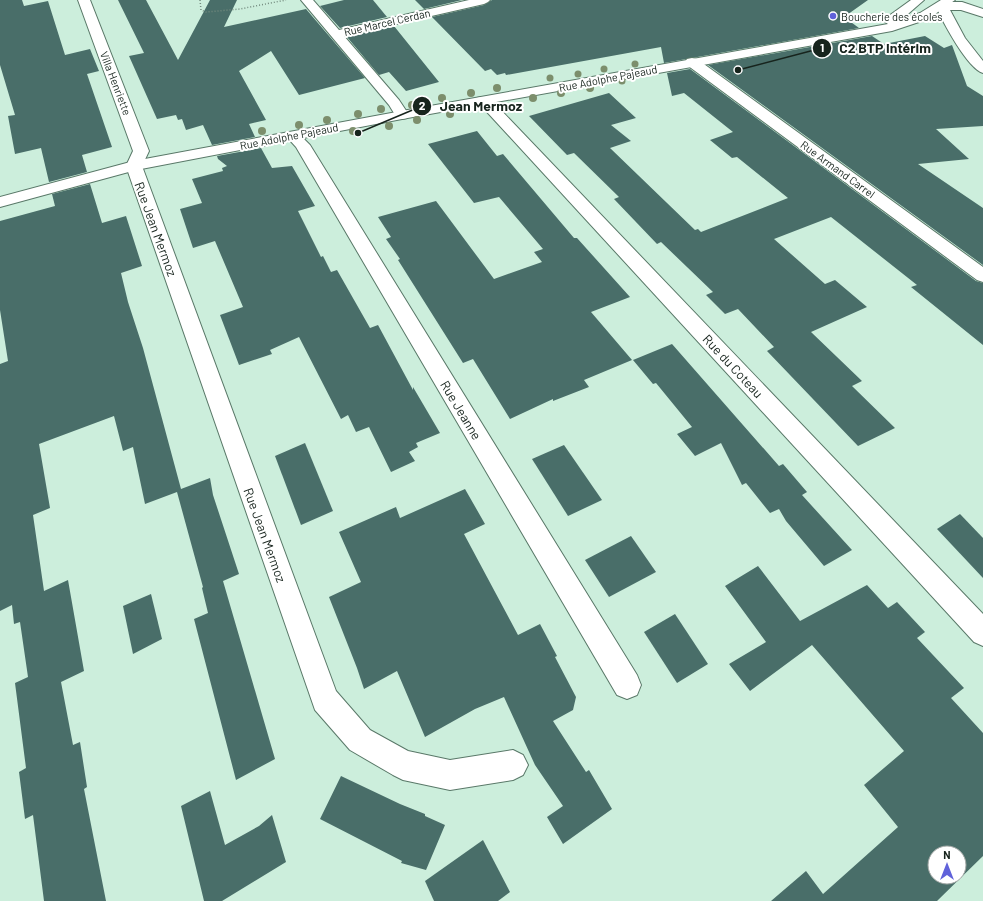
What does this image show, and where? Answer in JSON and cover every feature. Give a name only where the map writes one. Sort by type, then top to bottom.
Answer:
[{"type":"street","name":"Villa Henriette","points":[[84,0],[141,151],[134,166]]},
{"type":"street","points":[[307,0],[394,103],[402,115]]},
{"type":"street","name":"Rue Marcel Cerdan","points":[[336,34],[484,0]]},
{"type":"street","name":"Rue Adolphe Pajeaud","points":[[865,32],[896,18],[918,0]]},
{"type":"street","points":[[929,0],[962,6],[983,14]]},
{"type":"street","name":"Rue Adolphe Pajeaud","points":[[0,202],[134,166],[402,115],[892,27],[924,16],[946,3]]},
{"type":"street","points":[[946,3],[949,23],[983,69]]},
{"type":"street","name":"Rue Armand Carrel","points":[[692,62],[983,276]]},
{"type":"street","name":"Rue du Coteau","points":[[482,101],[492,109],[983,633]]},
{"type":"street","name":"Rue Jeanne","points":[[293,136],[306,152],[627,685]]},
{"type":"street","name":"Rue Jean Mermoz","points":[[134,166],[325,700],[360,740],[403,765],[450,775],[513,765]]},
{"type":"path","points":[[200,0],[201,10],[206,12],[240,9],[287,0]]},
{"type":"building","points":[[0,0],[22,0],[24,6],[48,1],[65,55],[90,49],[99,71],[87,74],[112,147],[82,155],[87,172],[49,182],[41,148],[15,154],[8,116],[15,115],[0,65]]},
{"type":"building","points":[[118,0],[146,0],[178,60],[210,0],[237,0],[224,27],[306,9],[365,78],[299,95],[271,51],[239,71],[266,120],[249,124],[255,137],[212,145],[203,125],[186,130],[182,119],[178,120],[176,115],[157,119],[129,56],[144,53]]},
{"type":"building","points":[[344,0],[373,0],[387,17],[340,28],[320,6]]},
{"type":"building","points":[[415,0],[462,0],[424,9]]},
{"type":"building","points":[[492,0],[868,0],[844,17],[859,28],[664,63],[661,47],[506,75],[505,73],[497,75],[491,69],[485,71],[432,17],[484,5]]},
{"type":"building","points":[[394,26],[439,82],[406,91],[389,72],[379,75],[347,37]]},
{"type":"building","points":[[872,36],[884,44],[925,36],[944,48],[952,45],[967,86],[983,96],[983,126],[936,129],[969,159],[918,164],[983,208],[983,265],[708,65]]},
{"type":"building","points":[[690,69],[976,281],[983,283],[983,345],[911,287],[917,285],[831,217],[774,239],[825,284],[835,280],[867,307],[811,332],[862,381],[852,386],[895,428],[858,446],[767,351],[774,347],[738,309],[725,314],[706,295],[713,292],[661,242],[657,244],[614,199],[619,197],[574,153],[567,155],[529,116],[609,93],[636,118],[611,125],[631,141],[610,148],[695,230],[698,229],[701,232],[788,198],[737,157],[732,158],[710,140],[733,132],[684,93],[672,96],[667,73]]},
{"type":"building","points":[[477,131],[497,156],[503,154],[574,238],[577,238],[630,297],[591,312],[632,360],[584,380],[589,387],[553,401],[553,399],[510,419],[473,359],[463,363],[398,260],[400,259],[386,239],[391,237],[378,217],[436,201],[494,279],[542,262],[534,252],[543,249],[499,197],[474,203],[428,144]]},
{"type":"building","points":[[261,148],[272,168],[292,166],[315,206],[298,211],[321,257],[323,256],[331,272],[337,270],[370,328],[378,325],[413,390],[413,387],[440,433],[416,443],[418,447],[409,452],[415,461],[391,472],[369,427],[356,432],[348,415],[341,419],[299,337],[270,350],[272,354],[239,365],[220,315],[243,307],[215,241],[193,248],[180,209],[202,203],[192,179],[223,171],[222,168],[227,166],[218,159],[217,156]]},
{"type":"building","points":[[90,184],[102,223],[126,216],[142,266],[121,273],[128,302],[143,348],[181,489],[210,478],[213,495],[239,574],[223,581],[275,759],[236,780],[194,619],[208,613],[203,587],[177,492],[145,504],[133,447],[123,451],[114,416],[39,444],[50,508],[33,515],[44,591],[68,580],[84,671],[61,682],[73,745],[80,742],[87,787],[84,789],[106,901],[44,901],[33,815],[25,819],[19,772],[26,768],[15,683],[28,677],[20,622],[14,624],[12,605],[0,611],[0,364],[8,361],[0,310],[0,221],[55,206],[52,194]]},
{"type":"building","points":[[672,344],[779,466],[783,464],[807,492],[802,495],[852,550],[824,566],[786,521],[779,509],[770,513],[746,483],[742,485],[721,443],[695,456],[677,434],[692,427],[656,383],[653,384],[633,360]]},
{"type":"building","points":[[305,443],[333,511],[301,525],[275,456]]},
{"type":"building","points":[[564,445],[602,500],[568,516],[532,459]]},
{"type":"building","points":[[465,489],[485,524],[464,534],[518,635],[540,624],[576,697],[573,710],[553,721],[586,772],[589,770],[612,809],[563,844],[547,817],[563,806],[535,765],[504,697],[475,709],[425,737],[397,671],[364,689],[329,597],[361,582],[339,532],[396,507],[400,518]]},
{"type":"building","points":[[960,514],[983,538],[983,578],[937,529]]},
{"type":"building","points":[[631,536],[656,572],[609,597],[585,560]]},
{"type":"building","points":[[758,566],[800,621],[867,585],[888,608],[897,602],[925,632],[917,638],[964,688],[951,698],[983,733],[983,856],[967,872],[967,845],[927,845],[927,885],[953,885],[937,901],[771,901],[806,871],[823,894],[898,827],[864,785],[904,751],[812,645],[750,691],[729,664],[766,642],[725,586]]},
{"type":"building","points":[[151,594],[162,639],[133,654],[123,606]]},
{"type":"building","points":[[675,614],[708,664],[677,683],[644,632]]},
{"type":"building","points":[[341,776],[425,814],[425,816],[445,825],[426,870],[401,863],[402,861],[320,819]]},
{"type":"building","points":[[210,791],[225,845],[259,826],[272,815],[286,862],[222,901],[204,901],[181,806]]},
{"type":"building","points":[[483,840],[510,892],[498,901],[434,901],[425,881]]},
{"type":"place","name":"Boucherie des écoles","points":[[833,16]]},
{"type":"place","name":"C2 BTP Intérim","points":[[738,70]]},
{"type":"place","name":"Jean Mermoz","points":[[358,133]]}]
